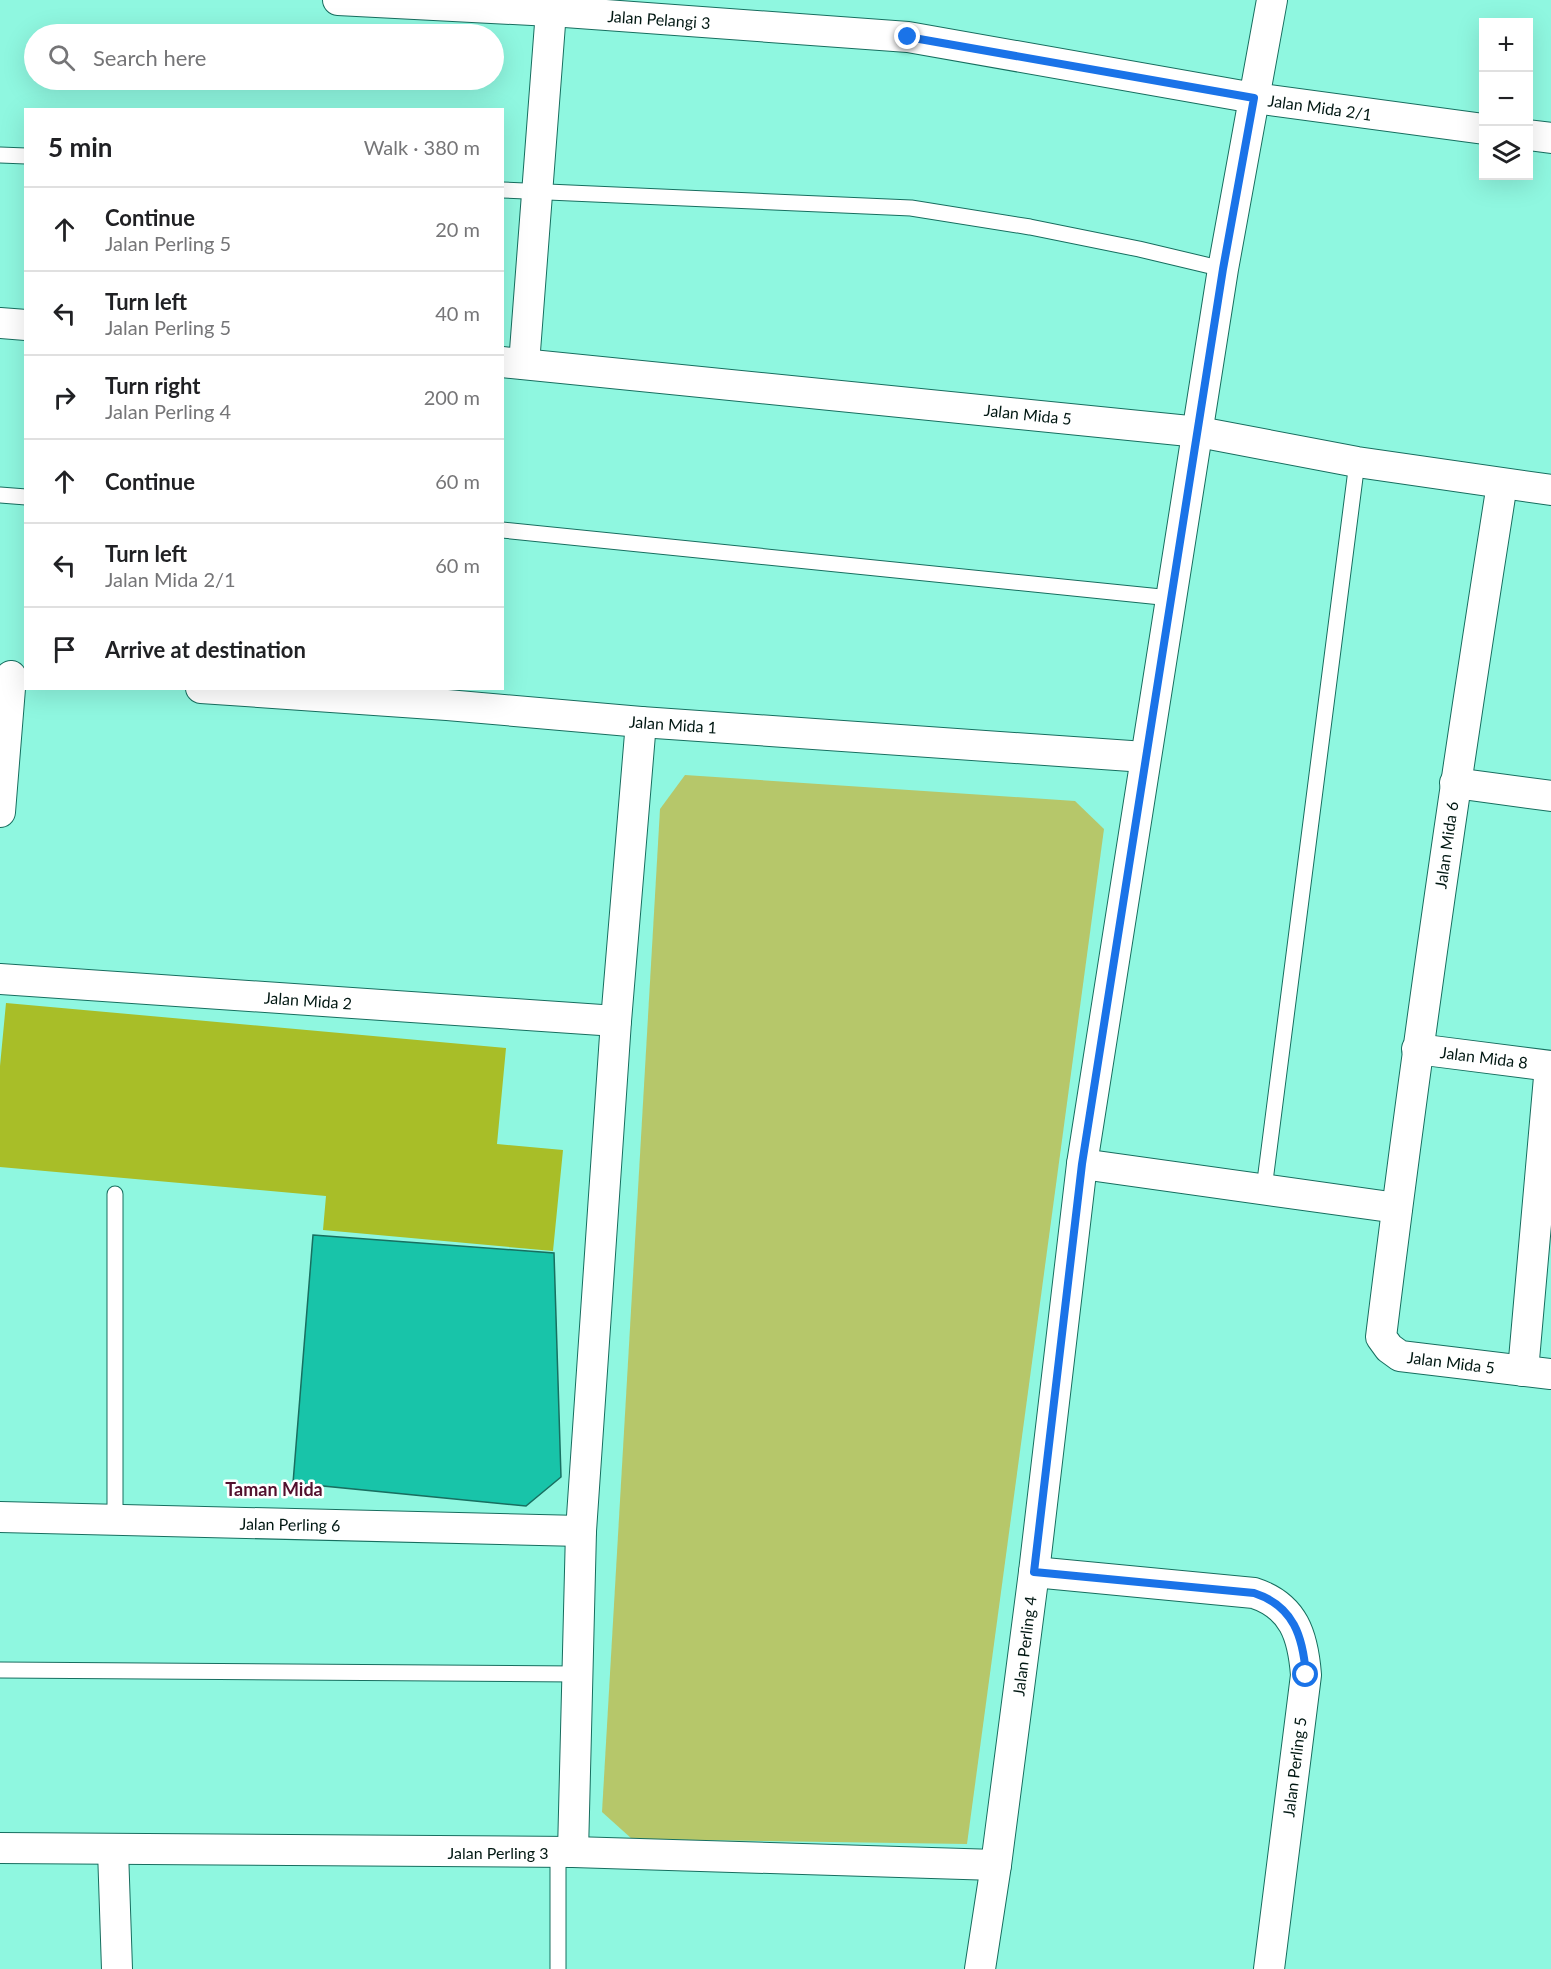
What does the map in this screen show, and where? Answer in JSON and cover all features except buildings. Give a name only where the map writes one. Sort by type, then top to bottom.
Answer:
[{"type":"street","name":"Jalan Pelangi 3","points":[[338,0],[551,11],[908,37]]},
{"type":"street","name":"Jalan Perling 4","points":[[980,1969],[996,1865],[1034,1572],[1082,1164],[1223,269],[1272,0]]},
{"type":"street","points":[[513,363],[536,192],[551,11]]},
{"type":"street","name":"Jalan Mida 2/1","points":[[908,37],[1254,98],[1479,128]]},
{"type":"street","points":[[1533,136],[1551,138]]},
{"type":"street","points":[[0,323],[24,325]]},
{"type":"street","name":"Jalan Mida 5","points":[[513,363],[1198,432],[1358,462],[1551,490]]},
{"type":"street","name":"Jalan Mida 6","points":[[1397,1208],[1455,783],[1502,484]]},
{"type":"street","points":[[0,812],[12,676]]},
{"type":"street","name":"Jalan Mida 1","points":[[256,690],[448,697],[641,722],[1145,757]]},
{"type":"street","points":[[566,1852],[581,1531],[616,1021],[641,722]]},
{"type":"street","points":[[1455,783],[1551,796]]},
{"type":"street","name":"Jalan Mida 2","points":[[0,979],[616,1021]]},
{"type":"street","name":"Jalan Mida 8","points":[[1418,1049],[1550,1066]]},
{"type":"street","points":[[1537,1372],[1550,1066]]},
{"type":"street","points":[[1082,1164],[1397,1208]]},
{"type":"street","name":"Jalan Mida 5","points":[[1397,1208],[1381,1337],[1389,1348],[1400,1356],[1537,1372]]},
{"type":"street","name":"Jalan Perling 6","points":[[0,1516],[581,1531]]},
{"type":"street","name":"Jalan Perling 5","points":[[1034,1572],[1254,1593],[1270,1598],[1288,1614],[1299,1633],[1304,1650],[1306,1675],[1269,1969]]},
{"type":"street","name":"Jalan Perling 3","points":[[0,1848],[566,1852],[996,1865]]},
{"type":"street","points":[[113,1850],[117,1969]]},
{"type":"lane","points":[[0,155],[24,156]]},
{"type":"lane","points":[[504,190],[911,208],[1030,227],[1223,269]]},
{"type":"lane","points":[[1264,1189],[1358,462]]},
{"type":"lane","points":[[0,495],[24,497]]},
{"type":"lane","points":[[504,530],[1171,598]]},
{"type":"lane","points":[[115,1194],[115,1520]]},
{"type":"lane","points":[[0,1671],[576,1674]]},
{"type":"lane","points":[[558,1969],[566,1852]]},
{"type":"green space","points":[[685,775],[1075,801],[1104,829],[967,1844],[632,1839],[602,1812],[660,809]]},
{"type":"green space","points":[[6,1003],[506,1048],[497,1144],[563,1150],[553,1251],[323,1230],[326,1196],[0,1167],[0,1066]]},
{"type":"district","name":"Taman Mida","points":[[274,1489]]},
{"type":"route","points":[[908,37],[1254,98],[1223,269],[1082,1164],[1034,1572],[1254,1593],[1270,1598],[1288,1614],[1299,1633],[1304,1650],[1306,1675]]}]
